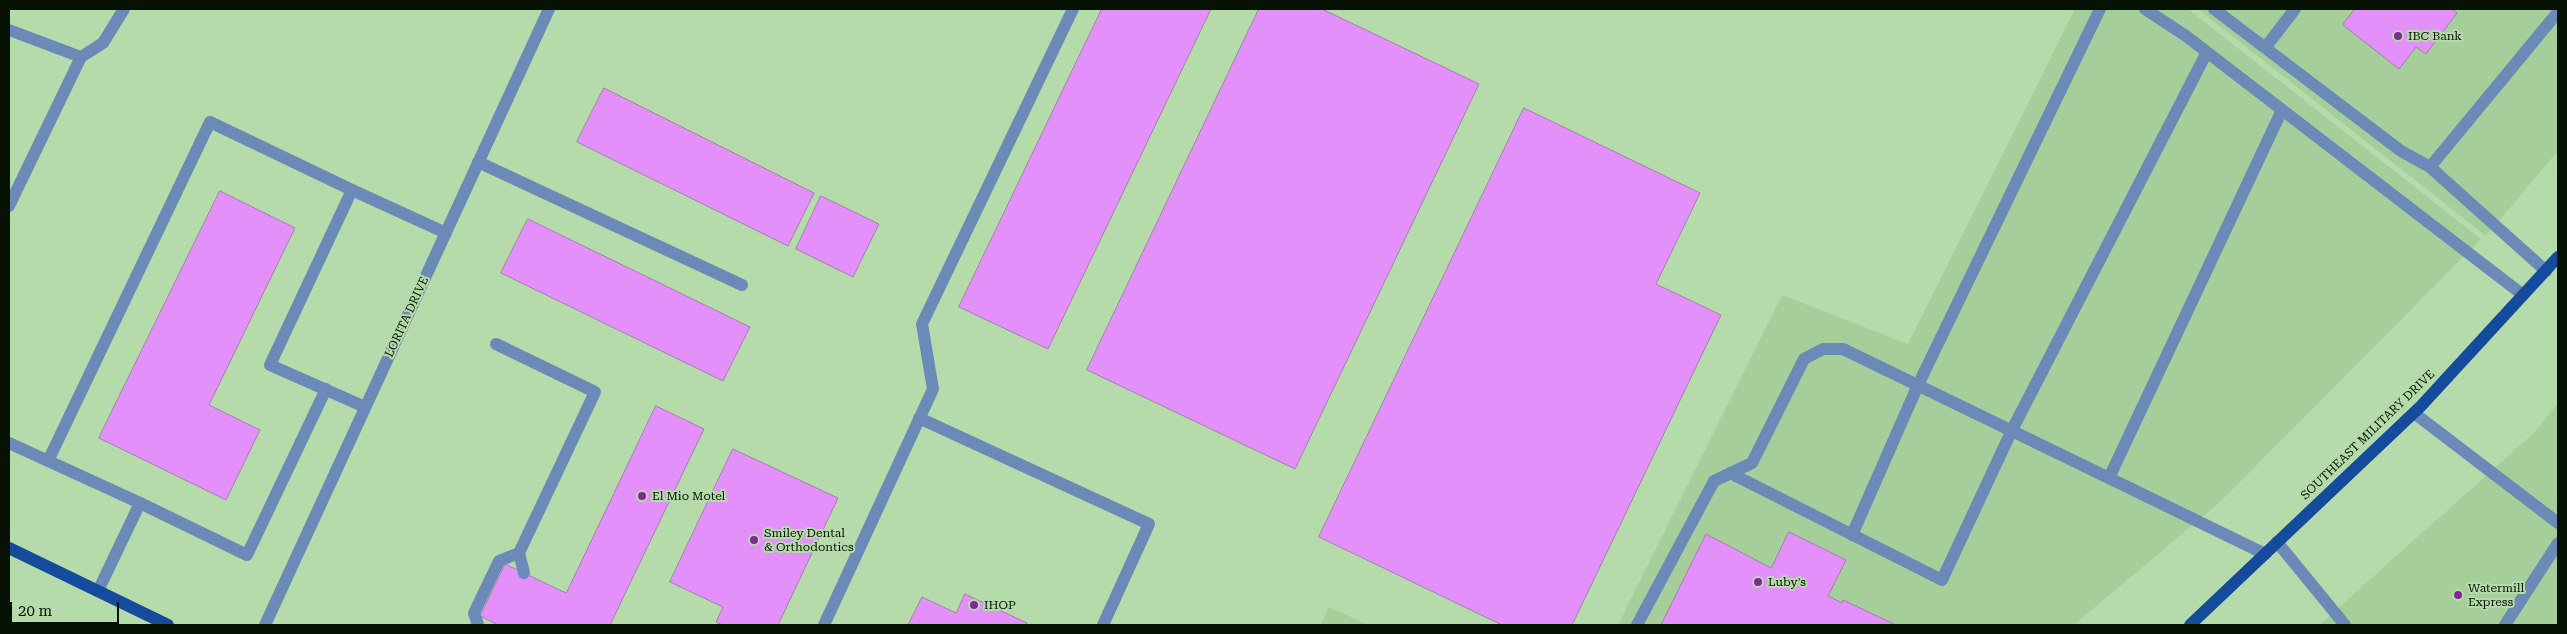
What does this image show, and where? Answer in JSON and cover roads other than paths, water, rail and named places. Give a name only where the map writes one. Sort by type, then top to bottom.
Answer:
[{"type":"main road","name":"SOUTHEAST MILITARY DRIVE","points":[[2190,625],[2414,413],[2558,257]]},
{"type":"main road","points":[[9,548],[168,625]]},
{"type":"street","points":[[9,206],[81,57],[102,43],[124,9]]},
{"type":"street","name":"LORITA DRIVE","points":[[265,625],[549,9]]},
{"type":"street","points":[[824,625],[933,389],[922,324],[1073,9]]},
{"type":"street","points":[[1852,535],[1918,385],[2100,9]]},
{"type":"street","points":[[2214,9],[2401,151],[2430,167],[2546,270]]},
{"type":"street","points":[[2265,48],[2295,9]]},
{"type":"street","points":[[2154,11],[2523,295]]},
{"type":"street","points":[[2430,167],[2558,12]]},
{"type":"street","points":[[9,30],[81,57]]},
{"type":"street","points":[[1730,473],[1942,580],[2012,430],[2207,52]]},
{"type":"street","points":[[2109,478],[2282,110]]},
{"type":"street","points":[[48,461],[210,122],[446,233]]},
{"type":"street","points":[[478,162],[742,286]]},
{"type":"street","points":[[352,190],[270,365],[365,407]]},
{"type":"street","points":[[496,344],[595,392],[519,553],[524,573]]},
{"type":"street","points":[[1637,625],[1714,481],[1752,463],[1804,359],[1823,349],[1843,349],[2265,554]]},
{"type":"street","points":[[9,442],[247,555],[326,389]]},
{"type":"street","points":[[2414,413],[2558,523]]},
{"type":"street","points":[[920,418],[1149,524],[1103,625]]},
{"type":"street","points":[[98,591],[140,504]]},
{"type":"street","points":[[2277,542],[2345,625]]},
{"type":"street","points":[[2505,625],[2558,542]]},
{"type":"street","points":[[478,625],[474,613],[499,560],[519,553]]},
{"type":"place","name":"IBC Bank","points":[[2398,36]]},
{"type":"place","name":"El Mio Motel","points":[[642,496]]},
{"type":"place","name":"Smiley Dental & Orthodontics","points":[[754,540]]},
{"type":"place","name":"Luby's","points":[[1758,582]]},
{"type":"place","name":"Watermill Express","points":[[2458,595]]},
{"type":"place","name":"IHOP","points":[[974,605]]}]
